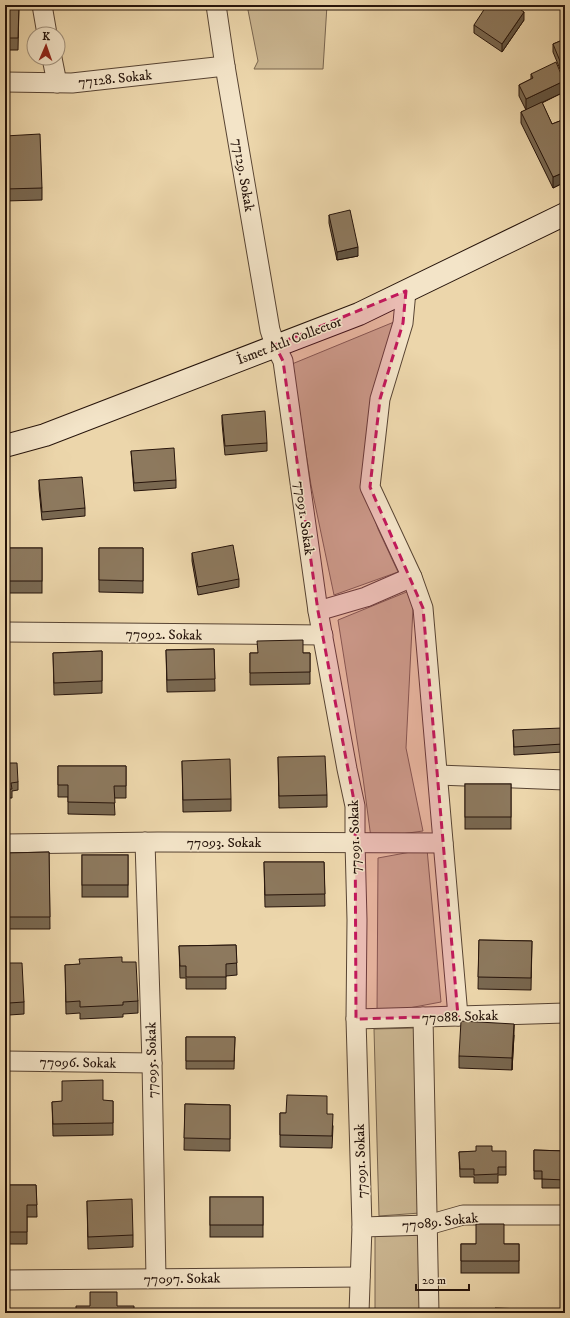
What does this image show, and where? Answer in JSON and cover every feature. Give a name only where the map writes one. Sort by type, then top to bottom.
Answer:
[{"type":"main road","name":"İsmet Atlı Collector","points":[[5,446],[45,435],[275,345],[359,314],[565,214]]},
{"type":"street","points":[[42,5],[46,26]]},
{"type":"street","name":"77129. Sokak","points":[[216,5],[270,330],[275,345]]},
{"type":"street","points":[[53,66],[56,83]]},
{"type":"street","name":"77128. Sokak","points":[[5,82],[72,83],[225,66]]},
{"type":"street","points":[[406,292],[403,323],[380,399],[370,487],[412,577],[423,608],[458,1016]]},
{"type":"street","name":"77091. Sokak","points":[[275,345],[283,361],[318,611],[355,806],[357,920],[356,1019],[362,1227],[359,1313]]},
{"type":"street","points":[[318,611],[366,597],[412,577]]},
{"type":"street","name":"77092. Sokak","points":[[5,632],[323,635]]},
{"type":"street","points":[[438,775],[565,780]]},
{"type":"street","name":"77093. Sokak","points":[[5,844],[145,842],[444,843]]},
{"type":"street","name":"77095. Sokak","points":[[145,842],[152,1063],[156,1278]]},
{"type":"street","name":"77088. Sokak","points":[[356,1019],[565,1013]]},
{"type":"street","points":[[423,1017],[429,1313]]},
{"type":"street","name":"77096. Sokak","points":[[5,1060],[152,1063]]},
{"type":"street","name":"77089. Sokak","points":[[362,1227],[428,1224],[463,1216],[565,1215]]},
{"type":"street","name":"77097. Sokak","points":[[5,1280],[360,1277]]},
{"type":"highlighted area","points":[[406,291],[403,323],[380,399],[370,487],[423,608],[458,1016],[356,1019],[355,806],[318,611],[283,361],[275,345]]},
{"type":"shaded area","points":[[247,5],[327,5],[323,69],[254,69],[258,61]]},
{"type":"shaded area","points":[[394,322],[362,483],[378,529],[398,572],[334,595],[311,485],[292,364]]},
{"type":"shaded area","points":[[409,591],[413,608],[406,748],[423,831],[371,838],[338,620]]},
{"type":"shaded area","points":[[427,849],[441,1002],[377,1014],[378,858]]},
{"type":"shaded area","points":[[417,1028],[420,1213],[379,1216],[374,1029]]},
{"type":"shaded area","points":[[421,1235],[422,1313],[375,1313],[375,1236]]},
{"type":"building","points":[[5,5],[19,5],[18,38],[5,38]]},
{"type":"building","points":[[487,5],[514,5],[524,12],[502,44],[474,25]]},
{"type":"building","points":[[565,39],[565,59],[560,61],[553,44]]},
{"type":"building","points":[[556,62],[564,81],[526,99],[519,85],[533,78],[531,74]]},
{"type":"building","points":[[542,102],[552,124],[565,119],[565,172],[553,177],[521,112]]},
{"type":"building","points":[[40,134],[42,188],[5,189],[5,136]]},
{"type":"building","points":[[350,210],[358,247],[337,252],[329,215]]},
{"type":"building","points":[[265,411],[267,443],[225,446],[222,415]]},
{"type":"building","points":[[174,448],[176,480],[134,483],[131,451]]},
{"type":"building","points":[[82,477],[85,508],[42,512],[39,480]]},
{"type":"building","points":[[233,545],[239,579],[198,587],[192,553]]},
{"type":"building","points":[[5,548],[42,548],[42,581],[5,581]]},
{"type":"building","points":[[99,548],[143,548],[143,581],[99,580]]},
{"type":"building","points":[[303,640],[303,653],[310,653],[310,672],[250,673],[250,653],[258,653],[257,641]]},
{"type":"building","points":[[214,649],[215,679],[167,680],[166,650]]},
{"type":"building","points":[[102,651],[102,681],[54,683],[53,653]]},
{"type":"building","points":[[562,728],[563,744],[514,747],[513,730]]},
{"type":"building","points":[[9,748],[9,763],[17,763],[18,782],[11,783],[12,789],[5,790],[5,749]]},
{"type":"building","points":[[325,756],[327,795],[279,796],[278,757]]},
{"type":"building","points":[[230,759],[231,799],[183,800],[182,761]]},
{"type":"building","points":[[58,766],[126,766],[126,786],[114,786],[115,803],[68,802],[68,785],[58,785]]},
{"type":"building","points":[[465,784],[511,784],[511,817],[465,817]]},
{"type":"building","points":[[564,786],[565,786],[565,815]]},
{"type":"building","points":[[49,852],[50,917],[8,917],[6,853]]},
{"type":"building","points":[[82,855],[128,855],[128,885],[82,885]]},
{"type":"building","points":[[264,862],[324,862],[325,894],[265,895]]},
{"type":"building","points":[[479,940],[532,941],[531,978],[478,977]]},
{"type":"building","points":[[236,945],[237,963],[226,964],[226,977],[186,977],[186,966],[180,966],[179,946]]},
{"type":"building","points":[[122,957],[122,962],[136,962],[138,1001],[123,1002],[123,1005],[80,1007],[80,1001],[66,1002],[65,965],[80,964],[79,959]]},
{"type":"building","points":[[5,958],[8,958],[8,963],[22,963],[24,1002],[9,1003],[9,1006],[5,1007]]},
{"type":"building","points":[[461,1021],[514,1024],[512,1058],[459,1056]]},
{"type":"building","points":[[186,1037],[235,1037],[234,1061],[186,1061]]},
{"type":"building","points":[[103,1080],[103,1100],[113,1101],[113,1123],[53,1124],[52,1102],[62,1101],[62,1081]]},
{"type":"building","points":[[287,1095],[327,1096],[327,1114],[333,1114],[332,1136],[280,1135],[280,1113],[286,1113]]},
{"type":"building","points":[[185,1104],[230,1105],[230,1139],[184,1138]]},
{"type":"building","points":[[476,1146],[492,1146],[492,1151],[506,1151],[506,1167],[498,1167],[498,1174],[474,1175],[474,1169],[460,1169],[459,1152],[476,1151]]},
{"type":"building","points":[[534,1150],[565,1151],[565,1180],[542,1179],[542,1171],[534,1171]]},
{"type":"building","points":[[5,1185],[36,1185],[37,1205],[27,1205],[27,1232],[5,1232]]},
{"type":"building","points":[[210,1197],[263,1197],[263,1225],[210,1225]]},
{"type":"building","points":[[132,1199],[133,1235],[88,1237],[87,1201]]},
{"type":"building","points":[[476,1224],[504,1224],[504,1244],[519,1244],[519,1261],[461,1261],[461,1244],[476,1244]]},
{"type":"building","points":[[90,1292],[117,1292],[117,1306],[134,1306],[134,1313],[76,1313],[76,1306],[90,1306]]},
{"type":"building","points":[[495,1308],[552,1310],[552,1313],[495,1313]]},
{"type":"building","points":[[272,1311],[327,1311],[327,1313],[272,1313]]}]
